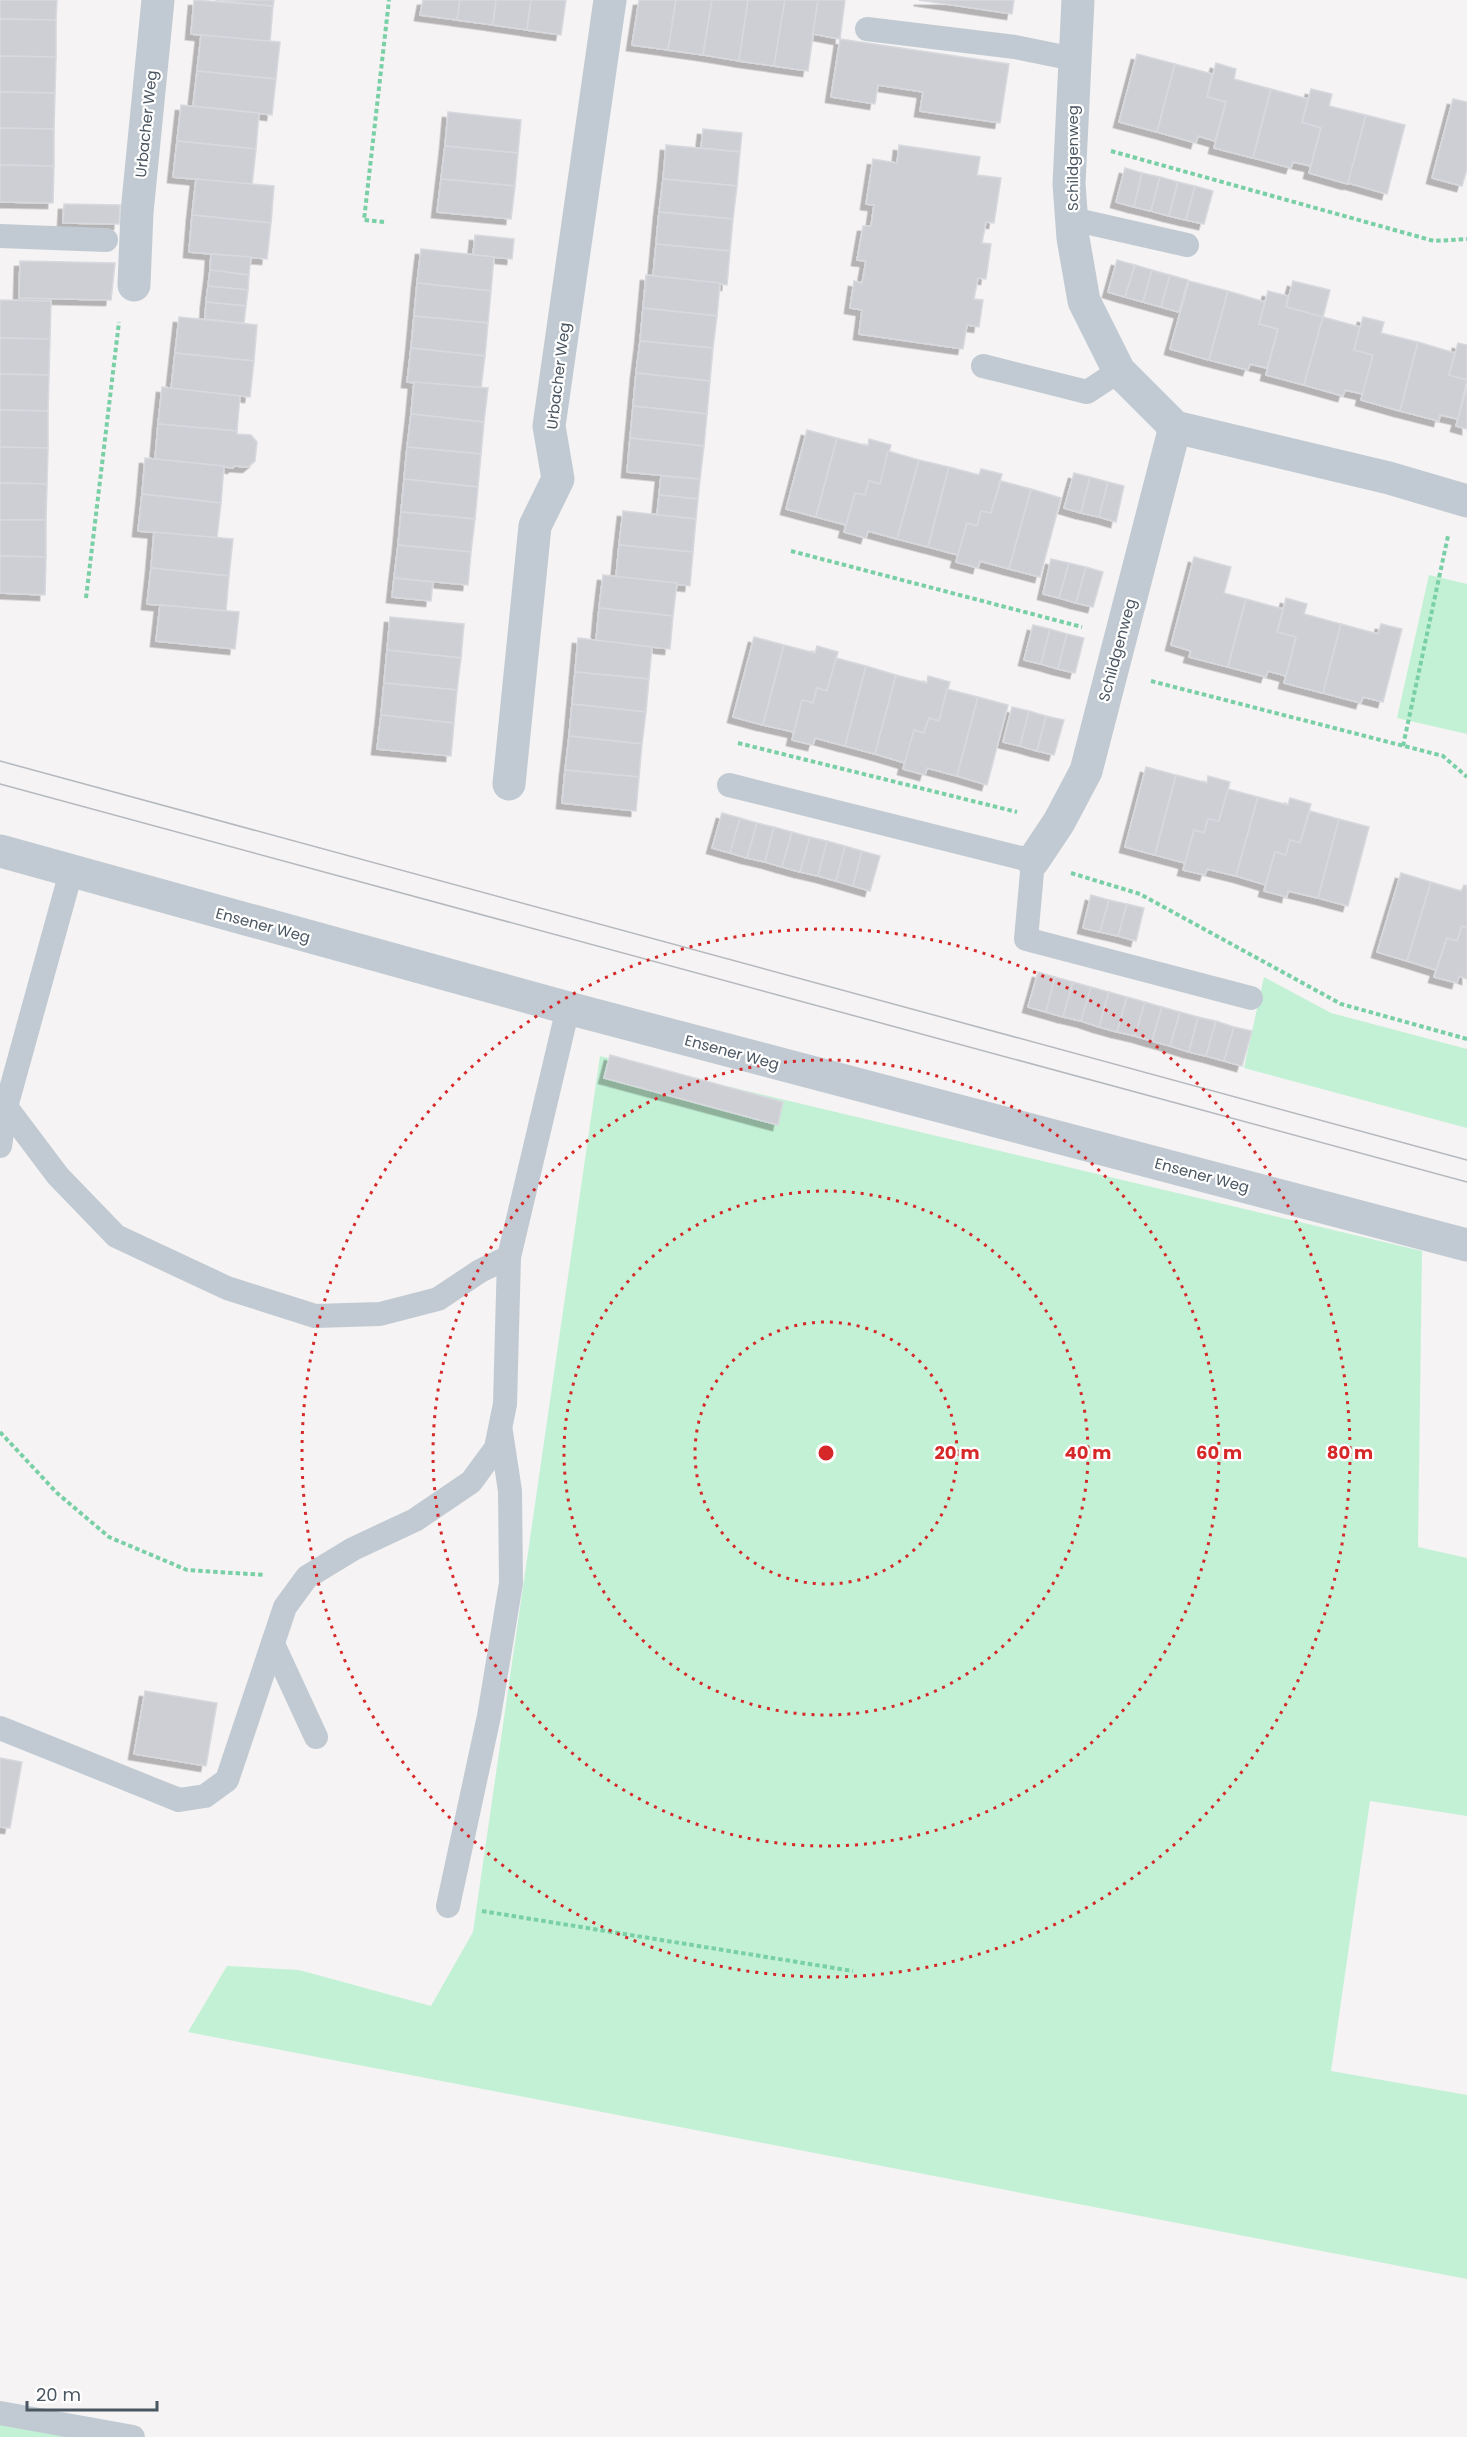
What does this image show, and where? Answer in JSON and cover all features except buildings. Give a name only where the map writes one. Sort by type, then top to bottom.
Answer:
[{"type":"street","name":"Urbacher Weg","points":[[134,285],[137,212],[158,0]]},
{"type":"street","name":"Urbacher Weg","points":[[509,784],[535,526],[558,479],[549,426],[610,0]]},
{"type":"street","name":"Schildgenweg","points":[[1033,861],[1059,822],[1086,771],[1175,427],[1119,371],[1084,301],[1069,184],[1078,0]]},
{"type":"street","points":[[1175,427],[1389,478],[1462,500]]},
{"type":"street","name":"Ensener Weg","points":[[0,851],[568,1008],[1467,1245]]},
{"type":"lane","points":[[867,30],[1015,46],[1074,59]]},
{"type":"lane","points":[[1072,219],[1187,245]]},
{"type":"lane","points":[[0,236],[106,240]]},
{"type":"lane","points":[[983,366],[1087,392],[1119,371]]},
{"type":"lane","points":[[729,785],[1033,861],[1026,939],[1251,998]]},
{"type":"lane","points":[[0,1146],[6,1107],[71,872]]},
{"type":"lane","points":[[0,1728],[179,1800],[205,1796],[227,1780],[285,1607],[307,1577],[353,1549],[416,1520],[471,1482],[496,1448],[501,1431],[505,1404],[509,1257],[568,1008]]},
{"type":"lane","points":[[6,1107],[58,1176],[116,1236],[227,1287],[315,1316],[380,1314],[438,1299],[480,1271],[509,1257]]},
{"type":"lane","points":[[448,1906],[489,1716],[511,1583],[510,1491],[501,1431]]},
{"type":"lane","points":[[273,1644],[316,1737]]},
{"type":"lane","points":[[0,2413],[133,2437]]},
{"type":"path","points":[[384,222],[364,220],[389,0]]},
{"type":"path","points":[[1070,140],[1434,241],[1467,239]]},
{"type":"path","points":[[86,598],[121,310],[134,285]]},
{"type":"path","points":[[1403,746],[1462,500]]},
{"type":"path","points":[[791,551],[1121,637]]},
{"type":"path","points":[[1112,671],[1443,756],[1467,777]]},
{"type":"path","points":[[738,743],[1059,822]]},
{"type":"path","points":[[1033,861],[1140,894],[1341,1004],[1467,1039]]},
{"type":"path","points":[[0,1432],[57,1493],[109,1537],[187,1570],[307,1577]]},
{"type":"path","points":[[448,1906],[853,1971]]},
{"type":"green space","points":[[1429,575],[1467,584],[1467,734],[1397,718]]},
{"type":"green space","points":[[1264,977],[1331,1013],[1467,1049],[1467,1128],[1244,1068]]},
{"type":"green space","points":[[600,1056],[1422,1251],[1418,1547],[1467,1558],[1467,1816],[1370,1801],[1331,2071],[1467,2095],[1467,2279],[188,2032],[227,1966],[299,1970],[431,2006],[473,1932]]},
{"type":"green space","points":[[0,2424],[70,2437],[0,2437]]},
{"type":"tram line","points":[[0,761],[1467,1160]]},
{"type":"tram line","points":[[0,784],[1467,1182]]}]
